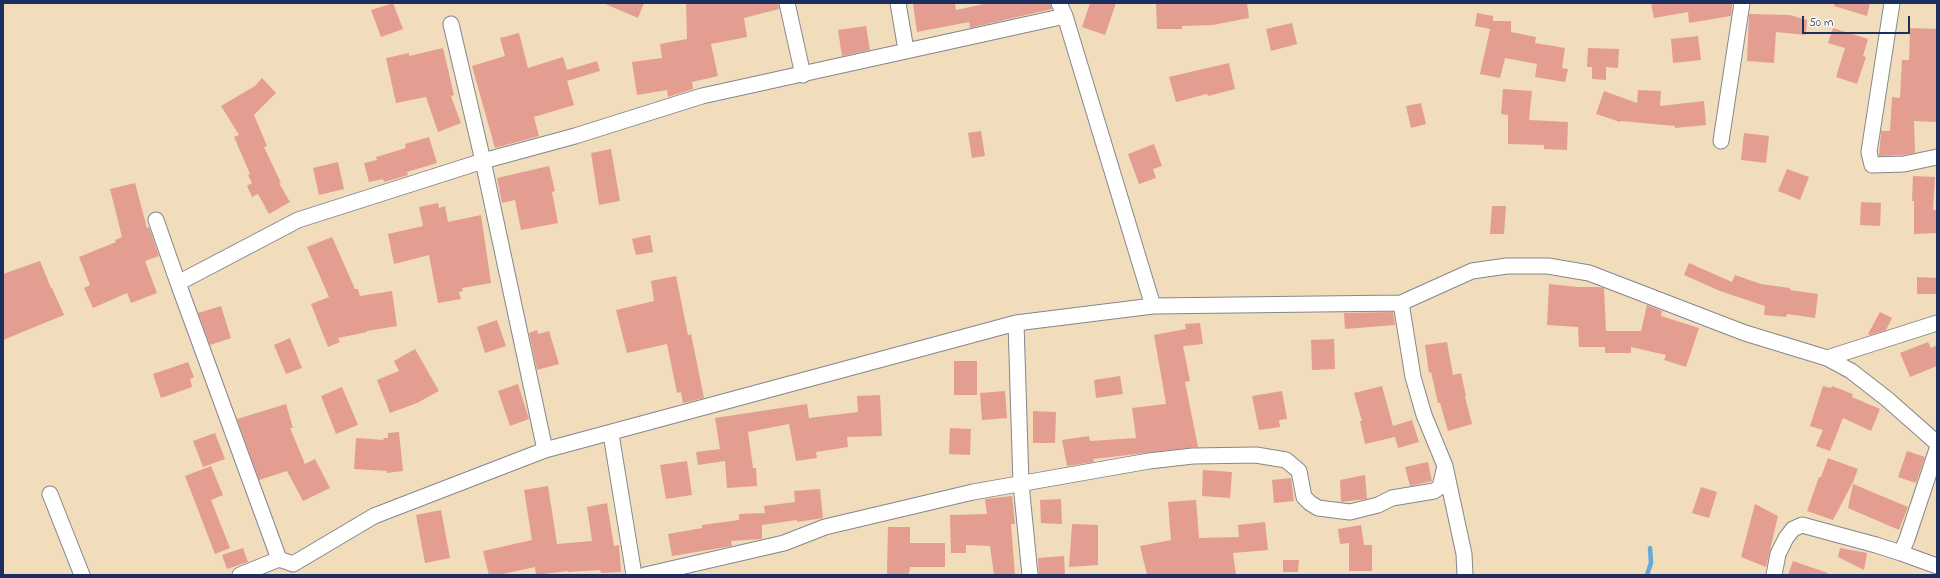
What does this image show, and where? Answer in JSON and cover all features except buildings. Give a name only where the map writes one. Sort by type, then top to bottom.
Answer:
[{"type":"street","points":[[787,3],[803,75]]},
{"type":"street","points":[[898,3],[906,50]]},
{"type":"street","points":[[1721,141],[1742,3]]},
{"type":"street","points":[[1892,3],[1869,152],[1872,165],[1904,164],[1937,157]]},
{"type":"street","points":[[178,283],[298,220],[483,161],[575,136],[702,96],[803,75],[1062,10],[1153,306]]},
{"type":"street","points":[[451,24],[483,161],[545,450]]},
{"type":"street","points":[[156,220],[178,283],[289,566]]},
{"type":"street","points":[[240,575],[289,566],[374,516],[545,450],[611,434],[1016,324],[1153,306],[1401,303],[1472,272],[1507,266],[1548,266],[1589,273],[1745,333],[1827,358],[1851,371],[1887,399],[1937,443]]},
{"type":"street","points":[[1401,303],[1413,377],[1424,415],[1445,466],[1464,554],[1465,575]]},
{"type":"street","points":[[1827,358],[1937,323]]},
{"type":"street","points":[[1016,324],[1021,484],[1030,575]]},
{"type":"street","points":[[611,434],[634,575]]},
{"type":"street","points":[[1900,553],[1907,539],[1937,449]]},
{"type":"street","points":[[645,575],[784,543],[825,527],[973,492],[1149,461],[1193,456],[1256,455],[1286,460],[1300,471],[1304,497],[1310,503],[1318,508],[1350,512],[1378,504],[1392,498],[1434,491],[1440,487],[1445,466]]},
{"type":"street","points":[[50,494],[82,575]]},
{"type":"street","points":[[1774,575],[1778,554],[1786,538],[1794,529],[1802,525],[1876,544],[1937,566]]},
{"type":"waterway","points":[[1647,575],[1651,563],[1650,548]]}]
